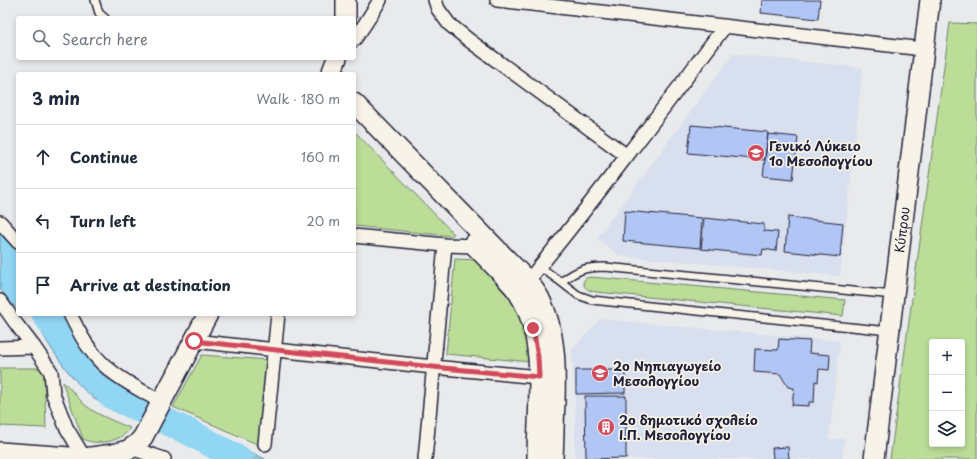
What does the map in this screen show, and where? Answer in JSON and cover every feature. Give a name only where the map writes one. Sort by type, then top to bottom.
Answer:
[{"type":"street","points":[[346,0],[346,16]]},
{"type":"street","points":[[356,37],[380,0]]},
{"type":"street","points":[[435,0],[438,9],[449,24],[627,156]]},
{"type":"street","points":[[497,0],[923,49]]},
{"type":"street","name":"Κύπρου","points":[[874,459],[930,0]]},
{"type":"street","points":[[523,287],[627,156],[725,26]]},
{"type":"street","points":[[356,105],[523,287],[528,312],[535,334],[538,357],[537,459]]},
{"type":"street","points":[[356,123],[476,246],[523,287],[535,290],[543,306],[551,329],[554,346],[556,379],[553,459]]},
{"type":"street","points":[[0,222],[16,240]]},
{"type":"street","points":[[356,236],[445,245],[476,246]]},
{"type":"street","points":[[424,459],[445,245]]},
{"type":"street","points":[[0,301],[51,372],[54,394],[66,427],[85,458]]},
{"type":"street","points":[[71,316],[89,349],[99,360],[120,378],[161,402]]},
{"type":"street","points":[[134,448],[161,402],[207,316]]},
{"type":"street","points":[[265,444],[278,316]]},
{"type":"street","points":[[194,341],[539,377]]},
{"type":"street","points":[[0,348],[34,347]]},
{"type":"street","points":[[11,455],[85,458],[113,454],[134,448],[164,459]]},
{"type":"lane","points":[[95,0],[99,13],[103,16]]},
{"type":"lane","points":[[540,267],[578,295],[596,300],[889,331]]},
{"type":"lane","points":[[561,282],[571,274],[583,269],[605,267],[894,295]]},
{"type":"shaded area","name":"Γενικό Λύκειο 1ο Μεσολογγίου","points":[[733,54],[863,68],[840,276],[620,256],[597,238]]},
{"type":"shaded area","points":[[600,319],[840,341],[829,439],[845,439],[842,459],[575,459],[575,395],[572,350]]},
{"type":"green space","points":[[950,23],[977,24],[977,459],[890,459]]},
{"type":"green space","points":[[356,133],[454,234],[451,236],[356,226]]},
{"type":"green space","points":[[455,259],[480,260],[509,295],[523,316],[531,362],[446,354]]},
{"type":"green space","points":[[591,277],[845,300],[843,316],[596,292],[589,290],[584,285],[584,280]]},
{"type":"green space","points":[[202,355],[268,360],[259,445],[173,407]]},
{"type":"green space","points":[[0,368],[44,368],[46,428],[0,426]]},
{"type":"green space","points":[[63,382],[90,409],[130,428],[121,437],[108,441],[95,442],[83,439]]},
{"type":"water","points":[[0,231],[16,251],[16,307],[0,289]]},
{"type":"water","points":[[35,316],[48,316],[52,329],[59,326],[60,323],[64,321],[84,354],[99,372],[143,406],[136,418],[118,412],[104,405],[83,389],[53,352],[42,333],[47,331],[46,319],[37,321]]},
{"type":"water","points":[[170,418],[199,427],[265,459],[216,459],[164,431]]},
{"type":"building","points":[[762,0],[820,0],[818,19],[761,13]]},
{"type":"building","points":[[691,125],[768,132],[765,160],[688,153]]},
{"type":"building","points":[[768,134],[798,137],[793,179],[763,176]]},
{"type":"building","points":[[625,211],[702,218],[700,248],[623,241]]},
{"type":"building","points":[[788,217],[843,223],[840,257],[785,251]]},
{"type":"building","points":[[704,218],[764,224],[764,231],[778,232],[776,251],[763,249],[762,255],[701,249]]},
{"type":"building","points":[[779,339],[810,341],[809,353],[830,355],[829,370],[819,369],[818,382],[815,381],[814,402],[809,402],[809,406],[792,405],[794,388],[788,387],[780,374],[754,372],[755,349],[778,350]]},
{"type":"building","points":[[576,370],[625,370],[625,393],[576,394]]},
{"type":"building","name":"2ο δημοτικό σχολείο Ι.Π. Μεσολογγίου","points":[[585,396],[626,396],[626,458],[586,459]]},
{"type":"building","points":[[788,447],[789,459],[773,459],[772,448]]},
{"type":"waterway","points":[[46,316],[75,357]]},
{"type":"waterway","points":[[109,394],[191,433],[239,459]]},
{"type":"place","name":"Γενικό Λύκειο 1ο Μεσολογγίου","points":[[756,153]]},
{"type":"place","name":"2ο Νηπιαγωγείο Μεσολογγίου","points":[[600,373]]},
{"type":"place","name":"2ο δημοτικό σχολείο Ι.Π. Μεσολογγίου","points":[[606,427]]},
{"type":"route","points":[[194,341],[539,377],[538,357],[533,328]]}]
